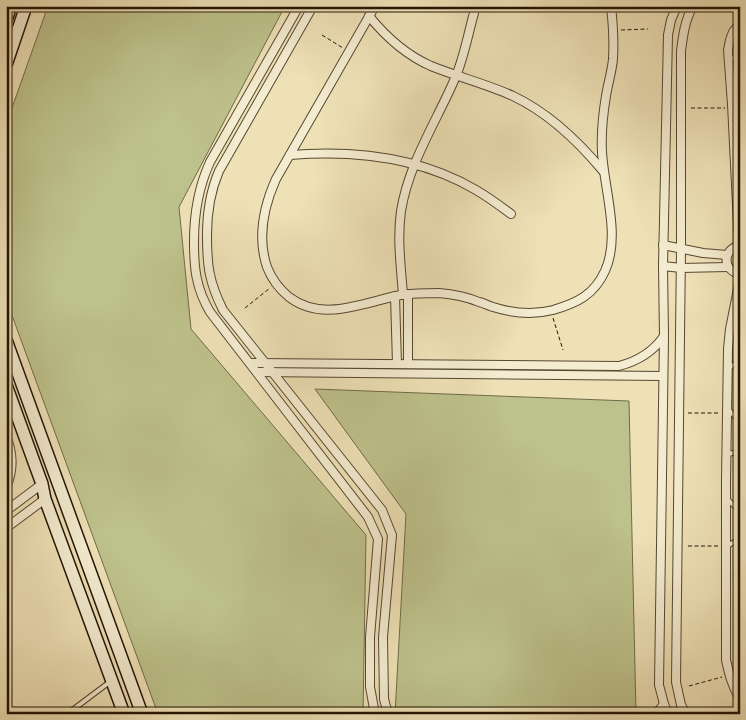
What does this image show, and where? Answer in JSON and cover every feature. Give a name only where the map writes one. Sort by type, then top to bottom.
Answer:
[{"type":"street","points":[[6,20],[11,6]]},
{"type":"street","points":[[6,65],[26,6]]},
{"type":"street","points":[[299,6],[210,162],[202,181],[196,202],[194,261],[199,288],[210,312],[368,517],[378,539],[370,637],[370,687],[375,714]]},
{"type":"street","points":[[313,6],[219,171],[211,192],[207,214],[207,261],[214,291],[223,310],[382,510],[392,535],[383,637],[384,698],[388,714]]},
{"type":"street","points":[[375,6],[271,190],[262,223],[262,246],[270,275],[276,284],[293,299],[312,308],[323,310],[344,308],[402,295],[426,293],[462,297],[507,311],[522,313],[551,310],[573,303],[592,292],[606,270],[611,251],[612,232],[604,171],[602,132],[603,112],[613,59],[611,6]]},
{"type":"street","points":[[408,364],[400,243],[404,195],[414,165],[456,75],[476,6]]},
{"type":"street","points":[[670,6],[671,20]]},
{"type":"street","points":[[668,714],[660,685],[664,336],[663,266],[667,50],[671,20],[677,6]]},
{"type":"street","points":[[686,714],[681,705],[676,682],[681,268],[681,51],[682,37],[693,6]]},
{"type":"street","points":[[369,16],[396,45],[430,66],[513,96],[533,107],[571,136],[604,171]]},
{"type":"street","points":[[740,23],[733,32],[728,50],[738,167],[740,245],[732,248],[726,259],[728,267],[740,274]]},
{"type":"street","points":[[290,155],[352,154],[414,165],[435,171],[468,186],[510,214]]},
{"type":"street","points":[[664,246],[727,255]]},
{"type":"street","points":[[663,266],[681,268],[728,267]]},
{"type":"street","points":[[740,279],[728,343],[727,370],[726,660],[729,675],[740,699]]},
{"type":"street","points":[[396,364],[402,295]]},
{"type":"street","points":[[250,363],[619,366],[633,362],[646,355],[656,347],[664,336]]},
{"type":"street","points":[[6,340],[142,714]]},
{"type":"street","points":[[256,372],[663,376]]},
{"type":"street","points":[[6,385],[42,484],[45,499],[124,714]]},
{"type":"street","points":[[6,435],[11,448],[12,460],[11,474],[6,488]]},
{"type":"street","points":[[6,510],[55,475]]},
{"type":"street","points":[[6,528],[45,499]]},
{"type":"street","points":[[656,714],[664,704]]},
{"type":"lane","points":[[729,59],[740,56]]},
{"type":"lane","points":[[733,111],[740,119]]},
{"type":"lane","points":[[733,310],[740,317]]},
{"type":"lane","points":[[727,370],[740,360]]},
{"type":"lane","points":[[727,411],[740,422]]},
{"type":"lane","points":[[727,454],[740,452]]},
{"type":"lane","points":[[727,499],[740,511]]},
{"type":"lane","points":[[727,546],[740,539]]},
{"type":"lane","points":[[66,714],[112,680]]},
{"type":"path","points":[[613,30],[648,28]]},
{"type":"path","points":[[322,35],[349,51]]},
{"type":"path","points":[[691,108],[733,111]]},
{"type":"path","points":[[245,308],[276,284]]},
{"type":"path","points":[[551,310],[563,350]]},
{"type":"path","points":[[688,413],[727,411]]},
{"type":"path","points":[[688,546],[727,546]]},
{"type":"path","points":[[689,686],[729,675]]},
{"type":"green space","points":[[48,6],[285,6],[179,207],[191,329],[366,535],[363,714],[158,714],[6,299],[6,125]]},
{"type":"green space","points":[[315,389],[629,401],[636,714],[395,714],[406,514]]}]
